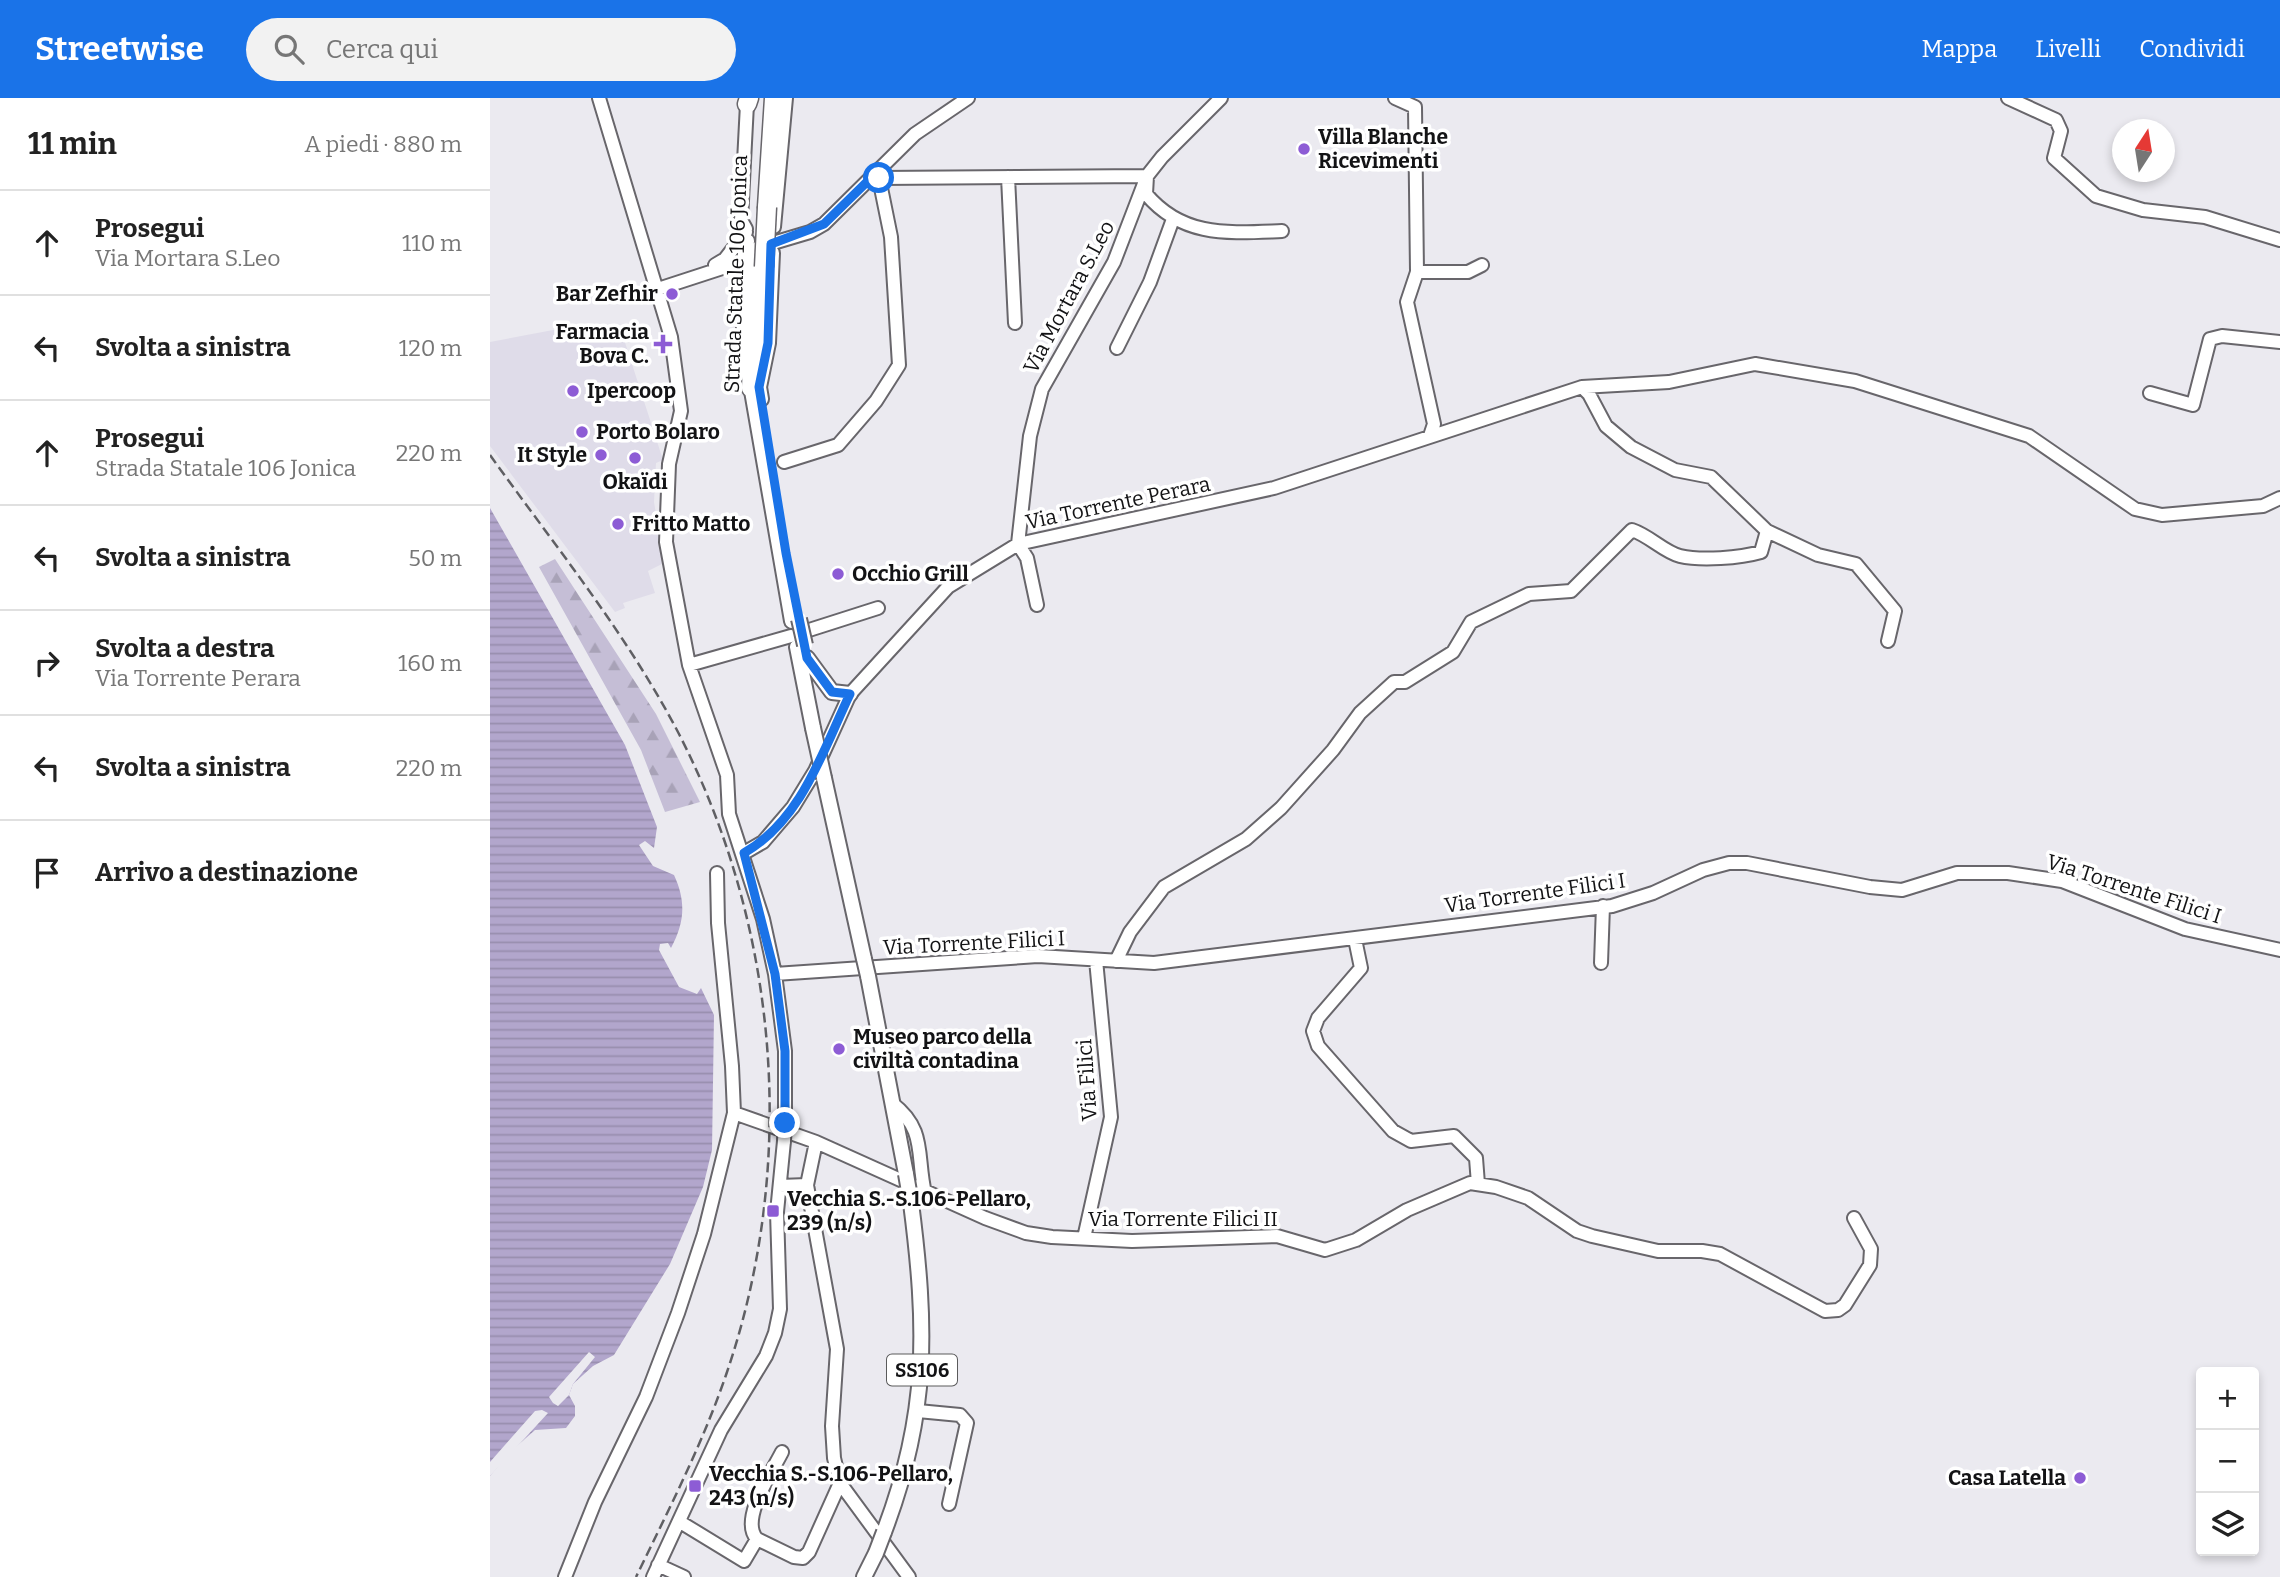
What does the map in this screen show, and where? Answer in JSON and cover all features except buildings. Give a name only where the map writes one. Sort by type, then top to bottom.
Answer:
[{"type":"highway","name":"Strada Statale 106 Jonica","points":[[754,100],[764,206]]},
{"type":"highway","name":"Strada Statale 106 Jonica","points":[[755,387],[756,248],[782,101]]},
{"type":"main road","points":[[755,387],[768,343],[756,248]]},
{"type":"main road","name":"Strada Statale 106 Jonica","points":[[755,387],[828,777],[843,873],[853,904],[892,1103],[900,1117],[923,1329],[918,1411],[909,1461],[876,1553],[864,1577]]},
{"type":"main road","points":[[800,637],[825,686],[845,694]]},
{"type":"street","points":[[599,98],[671,337],[681,411],[669,464],[666,542],[689,665],[727,775],[729,814],[744,853],[775,974],[785,1051],[785,1123],[777,1212],[779,1309],[775,1333],[766,1356],[721,1430],[655,1571],[684,1577]]},
{"type":"street","points":[[703,272],[725,259],[810,232],[830,219],[877,176],[915,134],[968,98]]},
{"type":"street","name":"Via Mortara S.Leo","points":[[1018,544],[1025,504],[1030,436],[1042,388],[1114,262],[1147,177],[1162,157],[1222,98]]},
{"type":"street","points":[[1395,98],[1415,107],[1418,272],[1407,302],[1434,424],[1430,436]]},
{"type":"street","points":[[2008,98],[2056,120],[2061,131],[2054,158],[2096,196],[2143,210],[2205,217],[2280,240]]},
{"type":"street","points":[[754,100],[741,220],[756,248]]},
{"type":"street","points":[[658,289],[756,248],[775,228],[782,101]]},
{"type":"street","points":[[877,176],[1147,177],[1146,194],[1161,212],[1189,227],[1245,232],[1282,231]]},
{"type":"street","points":[[784,462],[838,445],[876,401],[899,365],[891,237],[877,176]]},
{"type":"street","points":[[1008,177],[1014,323]]},
{"type":"street","points":[[756,248],[759,218],[770,221],[775,228],[810,232]]},
{"type":"street","points":[[1117,348],[1150,282],[1173,219]]},
{"type":"street","points":[[1418,272],[1468,272],[1482,265]]},
{"type":"street","points":[[2150,393],[2193,405],[2210,339],[2222,336],[2280,342]]},
{"type":"street","name":"Via Torrente Perara","points":[[744,853],[764,842],[793,807],[815,771],[845,694],[948,587],[1018,544],[1274,488],[1582,387],[1669,382],[1755,364],[1856,381],[2029,436],[2135,509],[2162,515],[2263,506],[2280,498]]},
{"type":"street","points":[[1582,387],[1589,394],[1606,426],[1632,447],[1675,470],[1711,477],[1767,531],[1818,555],[1857,564],[1895,611],[1888,641]]},
{"type":"street","points":[[1116,961],[1130,932],[1164,887],[1255,831],[1281,808],[1333,750],[1360,713],[1394,682],[1405,682],[1453,652],[1471,622],[1530,594],[1571,591],[1632,530],[1649,535],[1678,556],[1742,558],[1760,552],[1767,531]]},
{"type":"street","points":[[1018,544],[1027,558],[1037,605]]},
{"type":"street","points":[[689,665],[800,637],[878,608]]},
{"type":"street","name":"Via Torrente Filici I","points":[[775,974],[1038,956],[1154,963],[1603,906],[1653,893],[1703,870],[1729,863],[1747,863],[1870,887],[1902,890],[1957,873],[2008,873],[2062,881],[2185,929],[2280,950]]},
{"type":"street","points":[[565,1577],[595,1502],[646,1397],[678,1314],[704,1234],[734,1113],[718,923],[717,873]]},
{"type":"street","points":[[1601,963],[1603,906]]},
{"type":"street","points":[[1355,939],[1361,968],[1318,1018],[1313,1031],[1318,1046],[1393,1131],[1412,1141],[1454,1136],[1476,1158],[1478,1184],[1528,1198],[1577,1231],[1592,1236],[1658,1251],[1702,1251],[1720,1254],[1825,1311],[1838,1310],[1845,1305],[1870,1265],[1871,1249],[1854,1218]]},
{"type":"street","name":"Via Filici","points":[[1084,1238],[1111,1117],[1096,960]]},
{"type":"street","name":"Via Torrente Filici II","points":[[734,1113],[816,1142],[925,1193],[1026,1233],[1132,1241],[1277,1236],[1325,1250],[1356,1240],[1420,1204],[1470,1183],[1478,1184]]},
{"type":"street","points":[[900,1117],[920,1142],[925,1193]]},
{"type":"street","points":[[816,1142],[807,1185],[837,1349],[832,1426],[834,1458],[840,1483],[909,1577]]},
{"type":"street","points":[[780,1186],[807,1185]]},
{"type":"street","points":[[918,1411],[960,1415],[967,1423],[949,1504]]},
{"type":"street","points":[[782,1452],[751,1514],[752,1534],[757,1539],[794,1557],[803,1558],[809,1552],[840,1483]]},
{"type":"street","points":[[680,1522],[744,1561],[757,1539]]},
{"type":"shaded area","points":[[569,327],[571,336],[620,327],[663,460],[656,463],[654,502],[664,563],[648,571],[655,593],[623,603],[625,608],[615,612],[490,446],[490,342]]},
{"type":"shaded area","points":[[490,508],[625,745],[657,827],[654,848],[645,841],[639,845],[653,866],[674,875],[681,894],[682,912],[676,938],[671,948],[668,943],[660,944],[659,950],[679,987],[697,994],[701,988],[714,1015],[712,1150],[703,1187],[670,1264],[614,1355],[593,1366],[573,1384],[569,1395],[575,1406],[575,1416],[566,1428],[535,1430],[509,1453],[490,1476]]},
{"type":"green space","points":[[555,559],[656,714],[700,802],[665,812],[641,750],[539,567]]},
{"type":"pier","points":[[589,1352],[595,1357],[573,1384],[569,1395],[558,1406],[553,1403],[549,1397]]},
{"type":"pier","points":[[535,1411],[548,1413],[490,1476],[490,1462]]},
{"type":"railway","points":[[490,455],[637,661],[679,734],[713,810],[739,888],[757,968],[767,1050],[769,1132],[763,1214],[749,1296],[726,1375],[706,1427],[636,1577]]},
{"type":"place","name":"Villa Blanche Ricevimenti","points":[[1304,149]]},
{"type":"place","name":"Bar Zefhir","points":[[672,294]]},
{"type":"place","name":"Farmacia Bova C.","points":[[663,344]]},
{"type":"place","name":"Ipercoop","points":[[573,391]]},
{"type":"place","name":"Porto Bolaro","points":[[582,432]]},
{"type":"place","name":"It Style","points":[[601,455]]},
{"type":"place","name":"Okaïdi","points":[[635,458]]},
{"type":"place","name":"Fritto Matto","points":[[618,524]]},
{"type":"place","name":"Occhio Grill","points":[[838,574]]},
{"type":"place","name":"Museo parco della civiltà contadina","points":[[839,1049]]},
{"type":"place","name":"Vecchia S.-S.106-Pellaro, 239 (n/s)","points":[[773,1211]]},
{"type":"place","name":"Casa Latella","points":[[2080,1478]]},
{"type":"place","name":"Vecchia S.-S.106-Pellaro, 243 (n/s)","points":[[695,1486]]},
{"type":"route","points":[[785,1123],[785,1051],[775,974],[744,853],[764,842],[776,830],[805,790],[850,694],[832,692],[807,658],[786,553],[759,387],[768,343],[771,244],[810,232],[824,224],[875,174],[879,178]]}]
